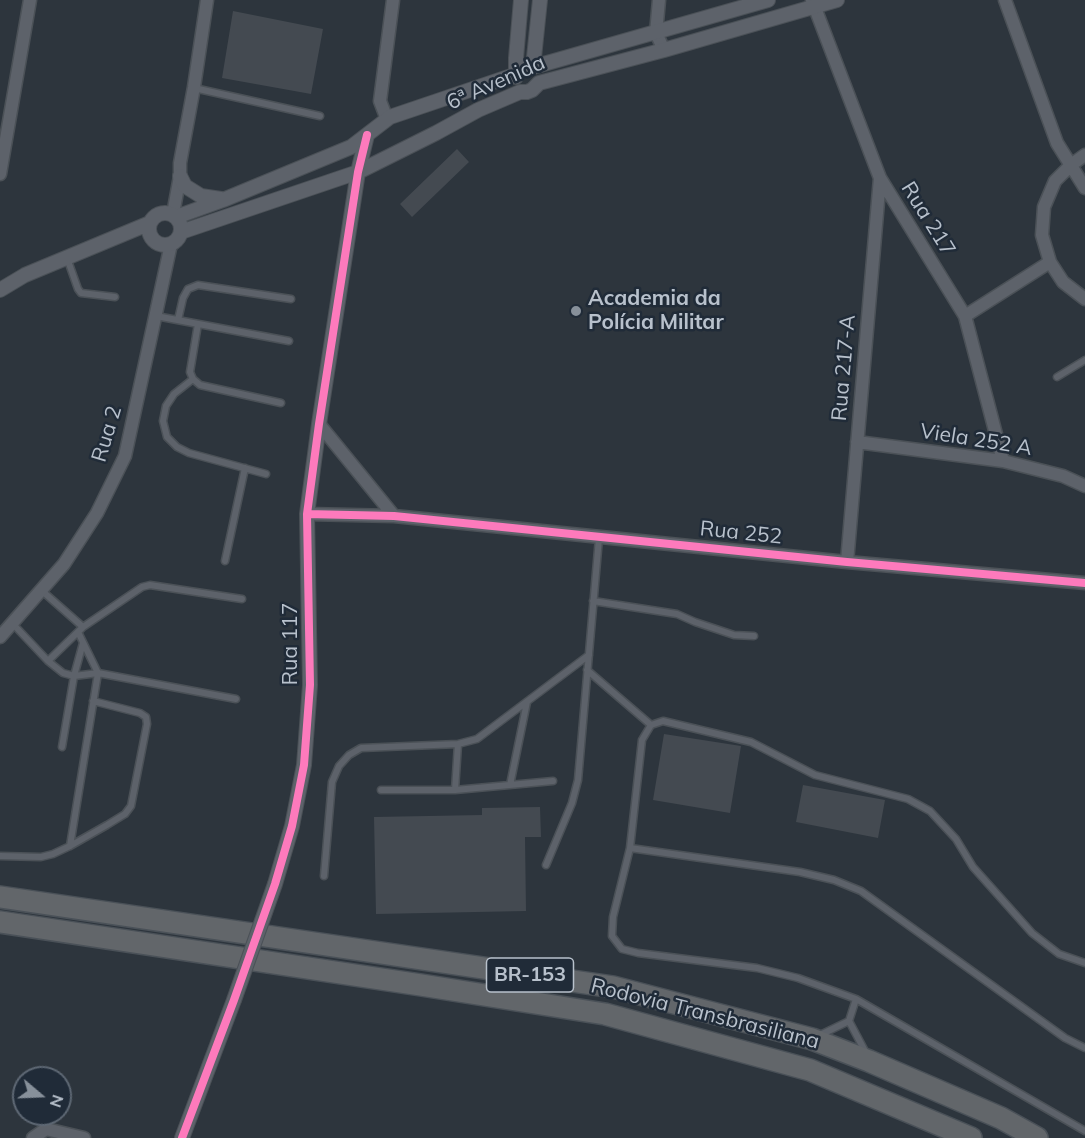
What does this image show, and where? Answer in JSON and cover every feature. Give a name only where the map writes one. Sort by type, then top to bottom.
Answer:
[{"type":"highway","name":"Rodovia Transbrasiliana","points":[[0,897],[614,987],[813,1039],[1000,1118],[1037,1138]]},
{"type":"highway","name":"Rodovia Transbrasiliana","points":[[0,922],[605,1014],[810,1070],[971,1138]]},
{"type":"street","points":[[0,174],[30,0]]},
{"type":"street","points":[[150,223],[149,231],[152,238],[160,245],[171,244],[181,232],[181,224],[175,215],[180,163],[207,0]]},
{"type":"street","points":[[390,117],[385,114],[380,101],[393,0]]},
{"type":"street","points":[[520,92],[514,85],[521,0]]},
{"type":"street","points":[[539,83],[538,75],[533,67],[540,0]]},
{"type":"street","points":[[659,0],[656,33],[664,50]]},
{"type":"street","name":"6ª Avenida","points":[[175,215],[223,200],[351,147],[390,117],[516,74],[525,66],[533,67],[768,0]]},
{"type":"street","name":"6ª Avenida","points":[[181,232],[358,172],[478,110],[520,92],[531,90],[539,83],[664,50],[813,3],[837,0]]},
{"type":"street","points":[[1005,0],[1057,142],[1085,188]]},
{"type":"street","name":"Rua 217","points":[[813,3],[880,178],[965,316],[1004,461]]},
{"type":"street","name":"Rua 117","points":[[182,1138],[275,884],[292,826],[304,765],[310,684],[307,514],[358,172],[367,135]]},
{"type":"street","points":[[351,147],[358,172]]},
{"type":"street","points":[[1085,155],[1055,181],[1044,207],[1042,235],[1050,262],[1063,282],[1085,299]]},
{"type":"street","points":[[180,176],[185,186],[201,196],[223,200]]},
{"type":"street","name":"Rua 217-A","points":[[847,562],[880,178]]},
{"type":"street","points":[[0,290],[26,274],[150,223],[156,215],[164,212],[175,215]]},
{"type":"street","points":[[125,234],[152,238]]},
{"type":"street","name":"Rua 2","points":[[0,637],[64,564],[97,513],[125,456],[171,244]]},
{"type":"street","points":[[965,316],[1050,262]]},
{"type":"street","points":[[0,278],[26,274]]},
{"type":"street","points":[[319,424],[394,516]]},
{"type":"street","name":"Viela 252 A","points":[[857,442],[1004,461],[1063,476],[1085,486]]},
{"type":"street","name":"Rua 252","points":[[307,514],[394,516],[847,562],[1085,583]]},
{"type":"street","points":[[33,1138],[46,1129],[84,1138]]},
{"type":"lane","points":[[194,87],[320,116]]},
{"type":"lane","points":[[67,256],[81,293],[114,297]]},
{"type":"lane","points":[[178,320],[183,297],[188,289],[198,285],[291,299]]},
{"type":"lane","points":[[155,316],[289,340]]},
{"type":"lane","points":[[198,324],[190,372],[193,380],[200,385],[281,404]]},
{"type":"lane","points":[[1057,377],[1085,360]]},
{"type":"lane","points":[[193,380],[174,394],[166,406],[163,421],[167,437],[177,447],[189,453],[266,474]]},
{"type":"lane","points":[[225,561],[245,468]]},
{"type":"lane","points":[[546,865],[572,803],[578,780],[599,537]]},
{"type":"lane","points":[[48,661],[81,630],[142,587],[150,585],[242,599]]},
{"type":"lane","points":[[41,590],[81,630],[83,642],[98,673],[70,846]]},
{"type":"lane","points":[[593,601],[677,614],[734,635],[754,636]]},
{"type":"lane","points":[[12,623],[48,661],[63,673],[74,676],[98,673],[236,699]]},
{"type":"lane","points":[[62,747],[74,676],[83,642]]},
{"type":"lane","points":[[324,876],[332,782],[339,766],[349,755],[361,748],[458,744],[477,739],[589,655]]},
{"type":"lane","points":[[587,669],[651,725]]},
{"type":"lane","points":[[0,856],[41,857],[52,854],[125,814],[130,806],[147,724],[146,717],[140,713],[93,701]]},
{"type":"lane","points":[[510,785],[527,701]]},
{"type":"lane","points":[[1085,963],[1059,954],[1032,933],[974,867],[956,839],[930,811],[908,799],[815,776],[751,742],[663,721],[651,725],[642,740],[630,848],[613,917],[612,936],[622,949],[757,968],[798,978],[856,999],[1085,1131]]},
{"type":"lane","points":[[454,790],[458,744]]},
{"type":"lane","points":[[381,790],[454,790],[553,781]]},
{"type":"lane","points":[[630,848],[800,872],[834,880],[861,891],[1065,1038],[1085,1048]]},
{"type":"lane","points":[[856,999],[849,1021],[869,1061]]},
{"type":"lane","points":[[813,1039],[849,1021]]},
{"type":"building","points":[[233,11],[323,29],[311,94],[222,78]]},
{"type":"building","points":[[457,149],[469,162],[412,217],[400,204]]},
{"type":"building","points":[[664,734],[741,746],[730,813],[653,800]]},
{"type":"building","points":[[803,785],[885,800],[878,838],[796,822]]},
{"type":"building","points":[[540,807],[541,837],[525,837],[526,911],[376,914],[374,817],[482,815],[482,808]]},
{"type":"cycle path","points":[[182,1138],[275,884],[292,826],[304,765],[310,685],[307,514],[358,172],[367,135]]},
{"type":"cycle path","points":[[307,514],[394,516],[847,562],[1085,583]]},
{"type":"place","name":"Academia da Polícia Militar","points":[[576,311]]}]
